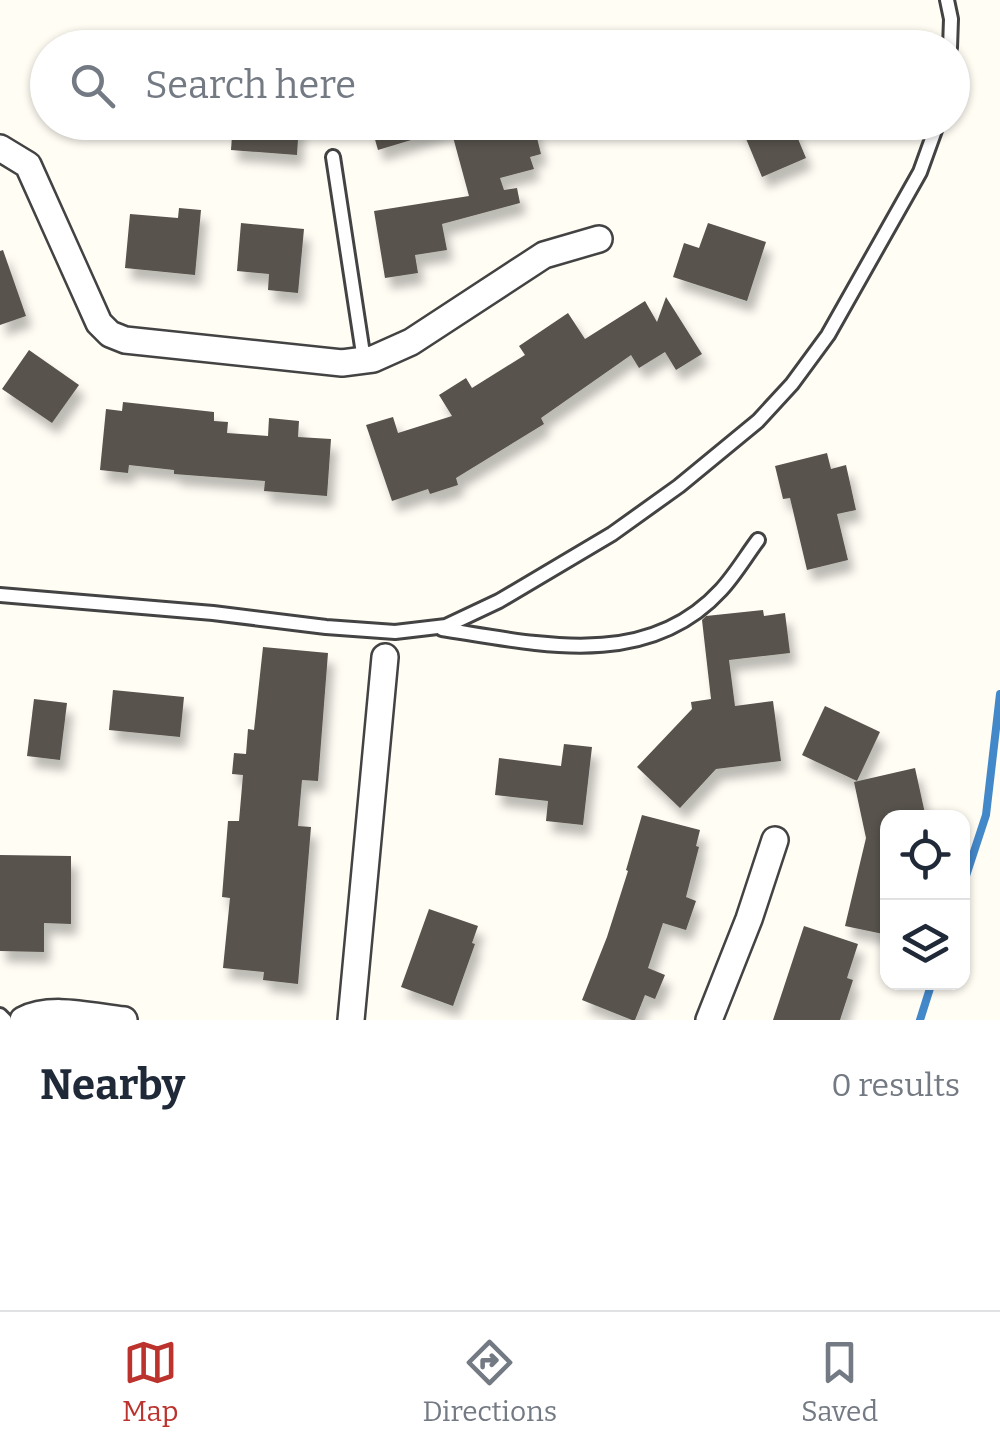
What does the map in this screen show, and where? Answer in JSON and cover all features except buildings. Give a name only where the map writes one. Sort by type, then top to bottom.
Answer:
[{"type":"street","points":[[0,148],[28,166],[99,324],[125,340],[342,363],[373,359],[411,342],[544,254],[599,239]]},
{"type":"street","points":[[351,1020],[385,658]]},
{"type":"street","points":[[709,1020],[775,840]]},
{"type":"street","points":[[23,1020],[34,1014],[124,1020]]},
{"type":"lane","points":[[947,0],[950,30]]},
{"type":"lane","points":[[0,596],[396,632],[446,626],[500,601],[612,534],[679,486],[758,421],[792,384],[828,334],[920,172],[932,140]]},
{"type":"lane","points":[[333,158],[364,360]]},
{"type":"lane","points":[[434,627],[574,646],[645,640],[681,623],[720,591],[758,540]]},
{"type":"waterway","points":[[970,864],[986,815],[1000,694]]},
{"type":"waterway","points":[[920,1020],[929,990]]}]
